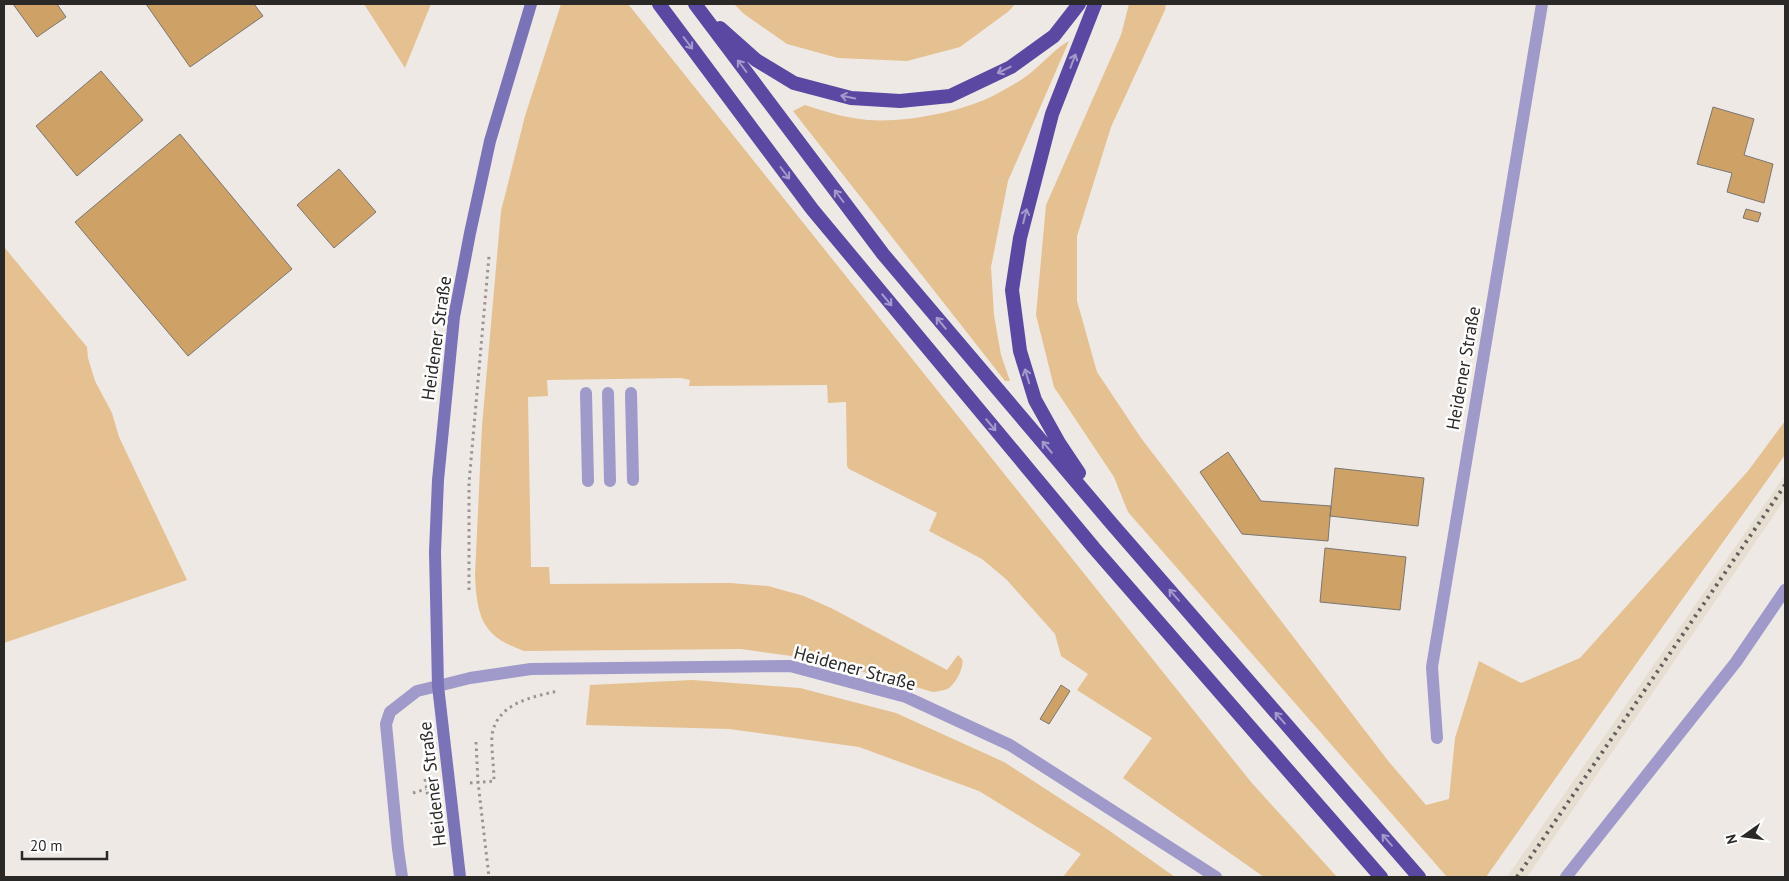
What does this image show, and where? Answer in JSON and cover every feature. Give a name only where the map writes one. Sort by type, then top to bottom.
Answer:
[{"type":"highway","points":[[659,4],[812,209],[1094,548],[1381,877]]},
{"type":"highway","points":[[695,4],[883,254],[1112,524],[1419,877]]},
{"type":"highway","points":[[699,4],[716,24],[756,60],[794,83],[851,98],[900,101],[950,96],[1011,67],[1054,36],[1079,4]]},
{"type":"highway","points":[[1095,4],[1052,114],[1020,238],[1012,290],[1020,351],[1035,400],[1059,444],[1112,524]]},
{"type":"main road","name":"Heidener Straße","points":[[460,877],[438,686],[435,552],[438,480],[454,317],[490,141],[531,4]]},
{"type":"street","name":"Heidener Straße","points":[[1437,738],[1432,667],[1542,4]]},
{"type":"street","points":[[586,393],[588,481]]},
{"type":"street","points":[[608,393],[610,481]]},
{"type":"street","points":[[631,393],[633,480]]},
{"type":"street","points":[[1566,877],[1736,662],[1785,590]]},
{"type":"street","name":"Heidener Straße","points":[[438,686],[470,678],[531,668],[790,666],[906,697],[1010,745],[1216,877]]},
{"type":"street","points":[[402,877],[386,724],[390,712],[418,691],[438,686]]},
{"type":"path","points":[[469,590],[469,483],[490,247]]},
{"type":"path","points":[[412,794],[449,785],[494,781],[492,735],[498,718],[511,705],[538,695],[567,689],[574,685],[580,668]]},
{"type":"path","points":[[476,742],[478,782],[489,877]]},
{"type":"shaded area","points":[[364,4],[431,4],[405,68]]},
{"type":"shaded area","points":[[561,4],[628,4],[1251,782],[1337,877],[1264,877],[1123,778],[1152,738],[1077,690],[1088,674],[1061,656],[1055,634],[1007,580],[982,559],[929,531],[937,513],[849,469],[847,466],[846,402],[828,403],[827,385],[689,386],[690,380],[681,378],[547,380],[548,396],[528,397],[531,567],[549,567],[550,584],[730,583],[768,586],[804,596],[833,609],[947,670],[958,655],[963,662],[961,670],[952,686],[933,692],[821,660],[741,649],[524,651],[493,635],[482,619],[475,575],[482,426],[501,211],[525,116]]},
{"type":"shaded area","points":[[734,4],[1015,4],[1009,11],[960,47],[907,61],[838,58],[787,44],[744,14]]},
{"type":"shaded area","points":[[1129,4],[1166,4],[1165,10],[1111,127],[1077,236],[1077,301],[1097,372],[1141,438],[1389,762],[1426,805],[1449,799],[1455,738],[1479,661],[1521,683],[1580,658],[1748,471],[1785,421],[1785,455],[1486,877],[1447,877],[1128,512],[1114,477],[1054,387],[1036,315],[1046,205],[1121,35]]},
{"type":"shaded area","points":[[1069,41],[1008,181],[991,267],[994,315],[1001,355],[1010,381],[1005,381],[793,111],[805,105],[852,118],[901,120],[955,110],[988,98],[1015,84]]},
{"type":"shaded area","points":[[4,247],[87,347],[88,358],[95,381],[112,413],[119,437],[187,580],[4,643]]},
{"type":"shaded area","points":[[1785,475],[1785,499],[1527,877],[1507,877]]},
{"type":"shaded area","points":[[692,680],[800,688],[896,713],[1004,762],[1104,827],[1175,877],[1063,877],[1081,854],[979,791],[859,747],[729,729],[586,725],[590,685]]},
{"type":"building","points":[[13,4],[57,4],[66,17],[37,37]]},
{"type":"building","points":[[146,4],[254,4],[263,16],[190,67]]},
{"type":"building","points":[[101,71],[143,120],[77,176],[36,126]]},
{"type":"building","points":[[1713,107],[1754,119],[1744,155],[1773,164],[1764,203],[1727,192],[1732,173],[1697,164]]},
{"type":"building","points":[[180,134],[292,269],[188,356],[75,222]]},
{"type":"building","points":[[339,169],[376,212],[334,248],[297,205]]},
{"type":"building","points":[[1746,209],[1761,213],[1758,222],[1743,218]]},
{"type":"building","points":[[1228,452],[1261,501],[1331,506],[1328,541],[1242,534],[1200,472]]},
{"type":"building","points":[[1335,468],[1424,478],[1418,526],[1330,516]]},
{"type":"building","points":[[1325,548],[1406,557],[1400,610],[1320,602]]},
{"type":"building","points":[[1061,685],[1070,691],[1049,724],[1040,719]]},
{"type":"railway","points":[[1517,877],[1785,485]]}]
